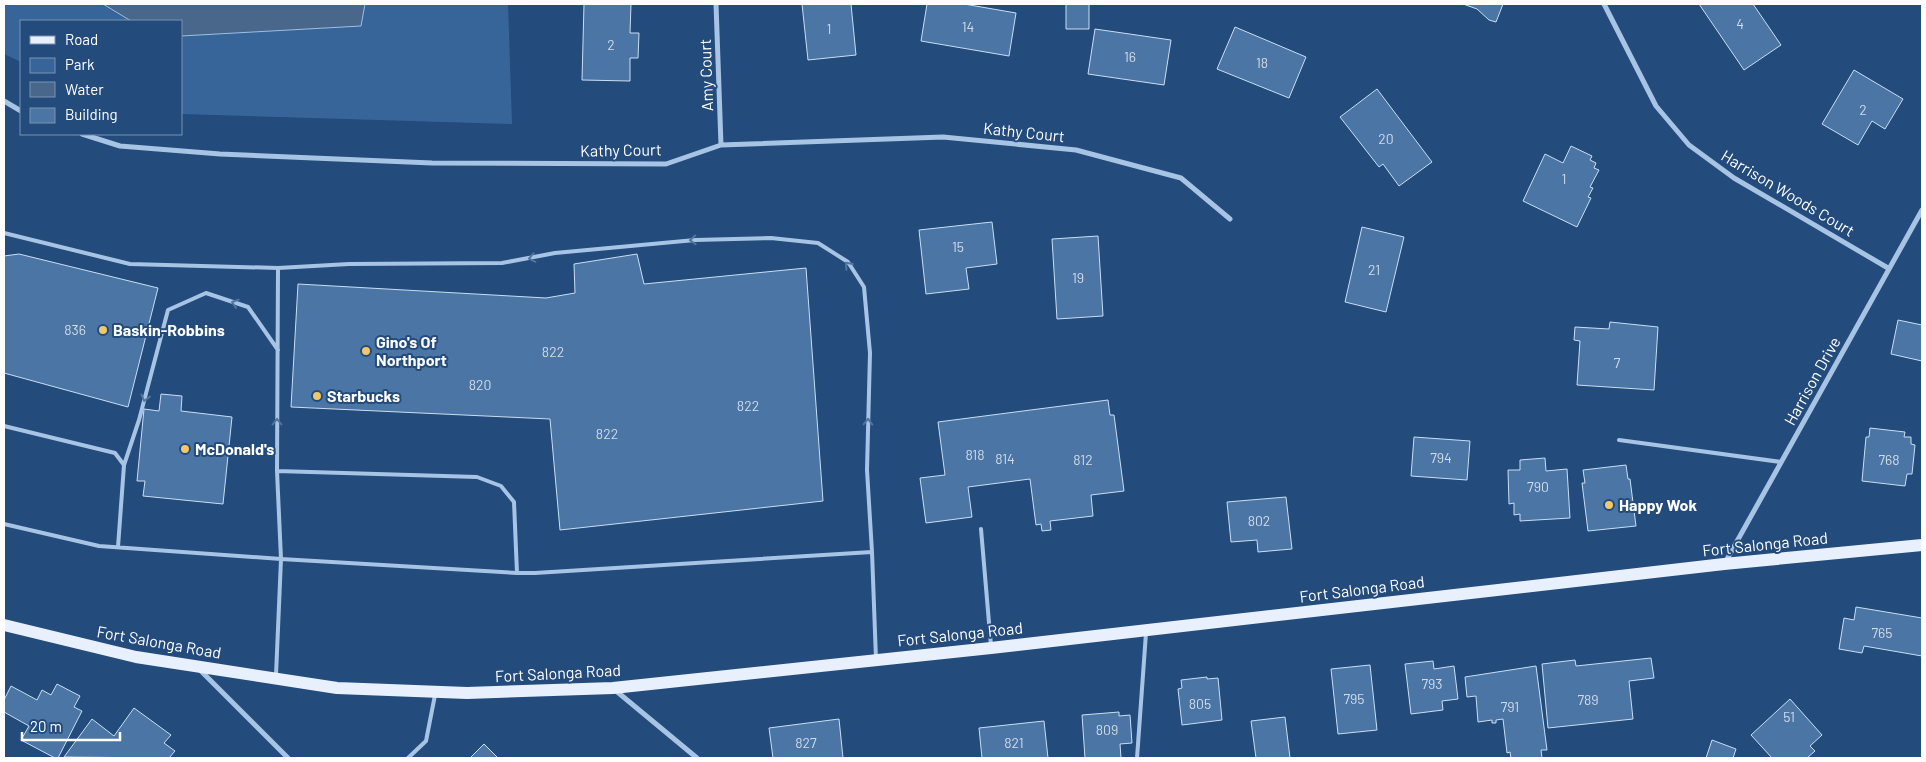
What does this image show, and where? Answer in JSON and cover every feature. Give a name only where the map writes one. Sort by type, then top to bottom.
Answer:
[{"type":"main road","name":"Fort Salonga Road","points":[[4,625],[136,657],[337,688],[467,694],[613,688],[991,648],[1724,564],[1922,545]]},
{"type":"street","name":"Amy Court","points":[[716,4],[721,145]]},
{"type":"street","name":"Harrison Woods Court","points":[[1604,4],[1656,106],[1689,144],[1734,178],[1888,268]]},
{"type":"street","points":[[4,101],[20,110]]},
{"type":"street","name":"Kathy Court","points":[[85,135],[120,146],[220,154],[432,163],[666,164],[721,145],[942,136],[1076,150],[1180,178],[1230,219]]},
{"type":"street","name":"Harrison Drive","points":[[1724,564],[1922,210]]},
{"type":"street","points":[[198,668],[288,758]]},
{"type":"street","points":[[613,688],[697,758]]},
{"type":"lane","points":[[4,233],[130,264],[278,268],[349,264],[502,263],[555,253],[695,240],[771,238],[818,243],[848,262],[864,287],[870,353],[867,470],[876,659]]},
{"type":"lane","points":[[276,680],[281,560],[277,471],[278,268]]},
{"type":"lane","points":[[118,547],[124,465],[139,420],[168,310],[206,293],[248,307],[278,350]]},
{"type":"lane","points":[[4,426],[115,453],[124,465]]},
{"type":"lane","points":[[1619,440],[1781,462]]},
{"type":"lane","points":[[277,471],[477,477],[501,486],[514,502],[517,572]]},
{"type":"lane","points":[[4,524],[99,546],[281,560],[535,574],[872,552]]},
{"type":"lane","points":[[981,529],[991,648]]},
{"type":"lane","points":[[1137,758],[1146,630]]},
{"type":"lane","points":[[408,758],[426,741],[435,692]]},
{"type":"green space","points":[[4,4],[508,4],[512,124],[182,114],[182,20],[20,20],[20,62],[4,54]]},
{"type":"water","points":[[103,4],[365,4],[361,26],[182,36],[182,20],[129,20]]},
{"type":"building","points":[[584,4],[631,4],[630,33],[639,33],[638,58],[630,58],[630,81],[582,80]]},
{"type":"building","points":[[802,4],[851,4],[856,55],[808,60]]},
{"type":"building","points":[[927,4],[964,4],[1016,13],[1009,56],[921,41]]},
{"type":"building","points":[[1066,4],[1089,4],[1089,29],[1066,29]]},
{"type":"building","points":[[1463,4],[1503,4],[1496,22],[1489,20],[1477,9]]},
{"type":"building","points":[[1699,4],[1753,4],[1781,45],[1744,70]]},
{"type":"building","points":[[1235,27],[1306,57],[1289,98],[1217,69]]},
{"type":"building","points":[[1095,29],[1171,40],[1164,85],[1088,74]]},
{"type":"building","points":[[1854,70],[1903,99],[1885,129],[1872,121],[1858,145],[1822,124]]},
{"type":"building","points":[[1377,89],[1432,162],[1399,186],[1383,164],[1379,167],[1340,117]]},
{"type":"building","points":[[1571,146],[1592,156],[1590,160],[1596,163],[1594,168],[1599,170],[1590,187],[1593,188],[1588,197],[1591,198],[1577,227],[1523,201],[1545,154],[1563,163]]},
{"type":"building","points":[[992,222],[997,264],[966,268],[969,289],[926,294],[919,230]]},
{"type":"building","points":[[1362,227],[1404,237],[1386,312],[1345,302]]},
{"type":"building","points":[[1098,236],[1103,316],[1057,319],[1052,239]]},
{"type":"building","points":[[19,254],[158,288],[128,407],[4,373],[4,256]]},
{"type":"building","points":[[637,254],[644,284],[806,268],[823,501],[560,530],[550,419],[291,407],[298,284],[546,298],[575,293],[574,264]]},
{"type":"building","points":[[1898,320],[1922,325],[1922,361],[1891,354]]},
{"type":"building","points":[[1610,322],[1658,327],[1654,390],[1577,385],[1580,341],[1574,340],[1575,327],[1609,329]]},
{"type":"building","name":"McDonald's","points":[[161,394],[182,396],[181,411],[232,417],[223,504],[143,496],[145,481],[137,481],[144,409],[159,411]]},
{"type":"building","points":[[1108,400],[1110,415],[1114,415],[1124,491],[1091,495],[1093,516],[1050,521],[1051,530],[1042,531],[1041,524],[1036,525],[1030,479],[968,487],[972,517],[926,523],[920,478],[945,475],[938,422]]},
{"type":"building","points":[[1870,428],[1905,432],[1904,437],[1911,437],[1911,444],[1915,445],[1912,474],[1907,474],[1905,486],[1862,481],[1866,437],[1869,437]]},
{"type":"building","points":[[1414,437],[1470,441],[1467,480],[1411,476]]},
{"type":"building","points":[[1545,458],[1546,471],[1567,469],[1570,518],[1520,521],[1520,514],[1514,515],[1514,503],[1509,504],[1508,470],[1520,470],[1520,460]]},
{"type":"building","name":"Happy Wok","points":[[1626,465],[1628,479],[1630,479],[1636,526],[1588,531],[1582,483],[1585,483],[1583,470]]},
{"type":"building","points":[[1286,497],[1292,549],[1258,552],[1257,540],[1231,542],[1227,502]]},
{"type":"building","points":[[1856,607],[1922,618],[1922,656],[1864,646],[1862,653],[1839,649],[1844,618],[1854,620]]},
{"type":"building","points":[[1651,658],[1654,678],[1629,681],[1633,719],[1548,728],[1542,664],[1575,660],[1576,666]]},
{"type":"building","points":[[1433,661],[1434,669],[1454,666],[1458,699],[1442,701],[1443,710],[1411,714],[1405,664]]},
{"type":"building","points":[[1370,665],[1377,730],[1338,734],[1331,669]]},
{"type":"building","points":[[1536,666],[1547,750],[1541,750],[1542,758],[1511,758],[1510,752],[1507,753],[1503,719],[1496,720],[1496,723],[1492,723],[1492,720],[1478,722],[1476,696],[1467,697],[1465,677]]},
{"type":"building","points":[[1207,677],[1207,679],[1218,678],[1222,720],[1182,725],[1178,689],[1182,688],[1181,680]]},
{"type":"building","points":[[57,684],[80,696],[74,707],[82,711],[58,758],[55,758],[21,740],[29,726],[4,712],[4,700],[11,686],[37,700],[42,690],[51,695]]},
{"type":"building","points":[[1790,699],[1822,735],[1810,746],[1815,751],[1807,758],[1772,758],[1751,735]]},
{"type":"building","points":[[134,708],[171,735],[164,743],[175,751],[169,758],[64,757],[92,719],[114,736]]},
{"type":"building","points":[[1119,712],[1119,716],[1130,715],[1132,743],[1120,744],[1121,758],[1085,758],[1082,715]]},
{"type":"building","points":[[1285,717],[1290,758],[1256,758],[1251,721]]},
{"type":"building","points":[[839,719],[843,758],[773,758],[769,728]]},
{"type":"building","points":[[1044,721],[1048,758],[982,758],[979,728]]},
{"type":"building","points":[[1712,740],[1736,749],[1733,758],[1706,758]]},
{"type":"building","points":[[484,744],[498,758],[470,758]]},
{"type":"place","name":"Baskin-Robbins","points":[[103,330]]},
{"type":"place","name":"Gino's Of Northport","points":[[366,351]]},
{"type":"place","name":"Starbucks","points":[[317,396]]},
{"type":"place","name":"McDonald's","points":[[185,449]]},
{"type":"place","name":"Happy Wok","points":[[1609,505]]}]
